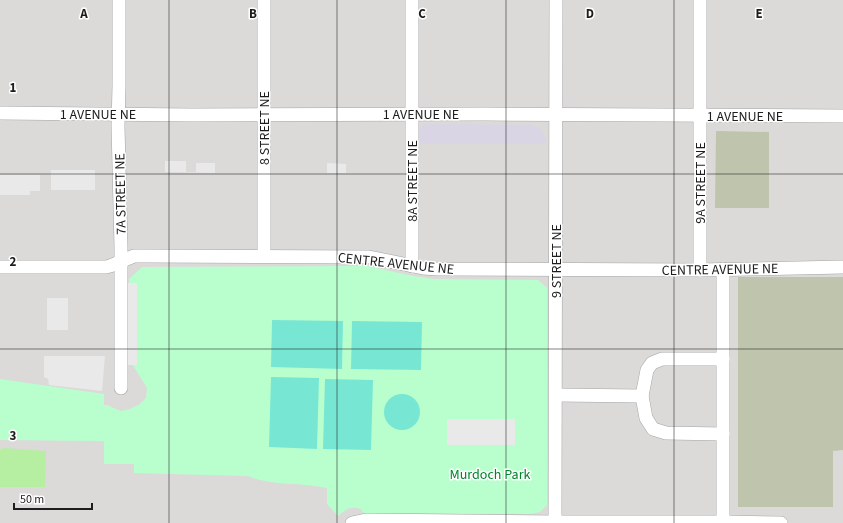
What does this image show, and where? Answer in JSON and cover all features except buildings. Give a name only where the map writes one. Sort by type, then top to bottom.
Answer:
[{"type":"street","name":"7A STREET NE","points":[[119,0],[118,126],[121,261],[121,388]]},
{"type":"street","name":"8 STREET NE","points":[[264,0],[264,256]]},
{"type":"street","name":"8A STREET NE","points":[[412,0],[412,266]]},
{"type":"street","name":"9 STREET NE","points":[[556,0],[556,522]]},
{"type":"street","name":"9A STREET NE","points":[[700,0],[700,270]]},
{"type":"street","name":"1 AVENUE NE","points":[[0,113],[843,116]]},
{"type":"street","name":"CENTRE AVENUE NE","points":[[0,267],[106,267],[134,256],[369,257],[423,268],[438,269],[700,270],[843,267]]},
{"type":"street","points":[[723,269],[723,522]]},
{"type":"street","points":[[723,359],[662,359],[657,361],[647,370],[642,396],[646,418],[653,429],[666,433],[723,434]]},
{"type":"street","points":[[556,395],[642,396]]},
{"type":"street","points":[[352,523],[366,520],[781,523]]},
{"type":"shaded area","points":[[0,0],[843,0],[843,523],[0,523]]},
{"type":"shaded area","points":[[424,125],[532,125],[541,129],[546,140],[544,143],[540,144],[419,143],[417,133]]},
{"type":"shaded area","points":[[716,131],[769,132],[769,208],[715,208]]},
{"type":"shaded area","points":[[165,161],[186,161],[186,172],[196,172],[196,163],[215,163],[215,173],[165,172]]},
{"type":"shaded area","points":[[327,163],[346,164],[346,173],[327,173]]},
{"type":"shaded area","points":[[51,170],[95,170],[95,190],[51,190]]},
{"type":"shaded area","points":[[0,175],[40,175],[40,191],[30,191],[30,195],[0,195]]},
{"type":"shaded area","points":[[738,277],[843,277],[843,450],[833,451],[833,507],[738,507]]},
{"type":"shaded area","points":[[121,283],[137,283],[137,365],[121,365]]},
{"type":"shaded area","points":[[47,298],[68,298],[68,330],[47,330]]},
{"type":"shaded area","points":[[272,320],[343,321],[342,369],[271,367]]},
{"type":"shaded area","points":[[352,321],[422,322],[421,370],[351,369]]},
{"type":"shaded area","points":[[44,356],[105,356],[102,391],[49,385],[48,379],[44,377]]},
{"type":"shaded area","points":[[271,377],[319,378],[317,449],[269,447]]},
{"type":"shaded area","points":[[325,379],[373,380],[371,450],[323,449]]},
{"type":"shaded area","points":[[406,394],[415,399],[419,405],[419,419],[415,425],[406,430],[398,430],[389,425],[385,419],[384,408],[389,399],[395,395]]},
{"type":"shaded area","points":[[447,419],[515,419],[515,445],[447,445]]},
{"type":"green space","name":"Murdoch Park","points":[[367,266],[434,279],[538,280],[547,288],[547,505],[540,512],[531,514],[363,513],[361,509],[351,508],[338,516],[327,504],[327,488],[310,485],[269,482],[248,476],[134,473],[134,464],[104,464],[104,441],[0,440],[0,379],[104,394],[104,405],[108,405],[121,411],[130,409],[140,404],[146,398],[147,388],[131,362],[129,279],[142,267]]},
{"type":"green space","points":[[3,448],[46,451],[45,487],[0,487],[0,450]]}]
